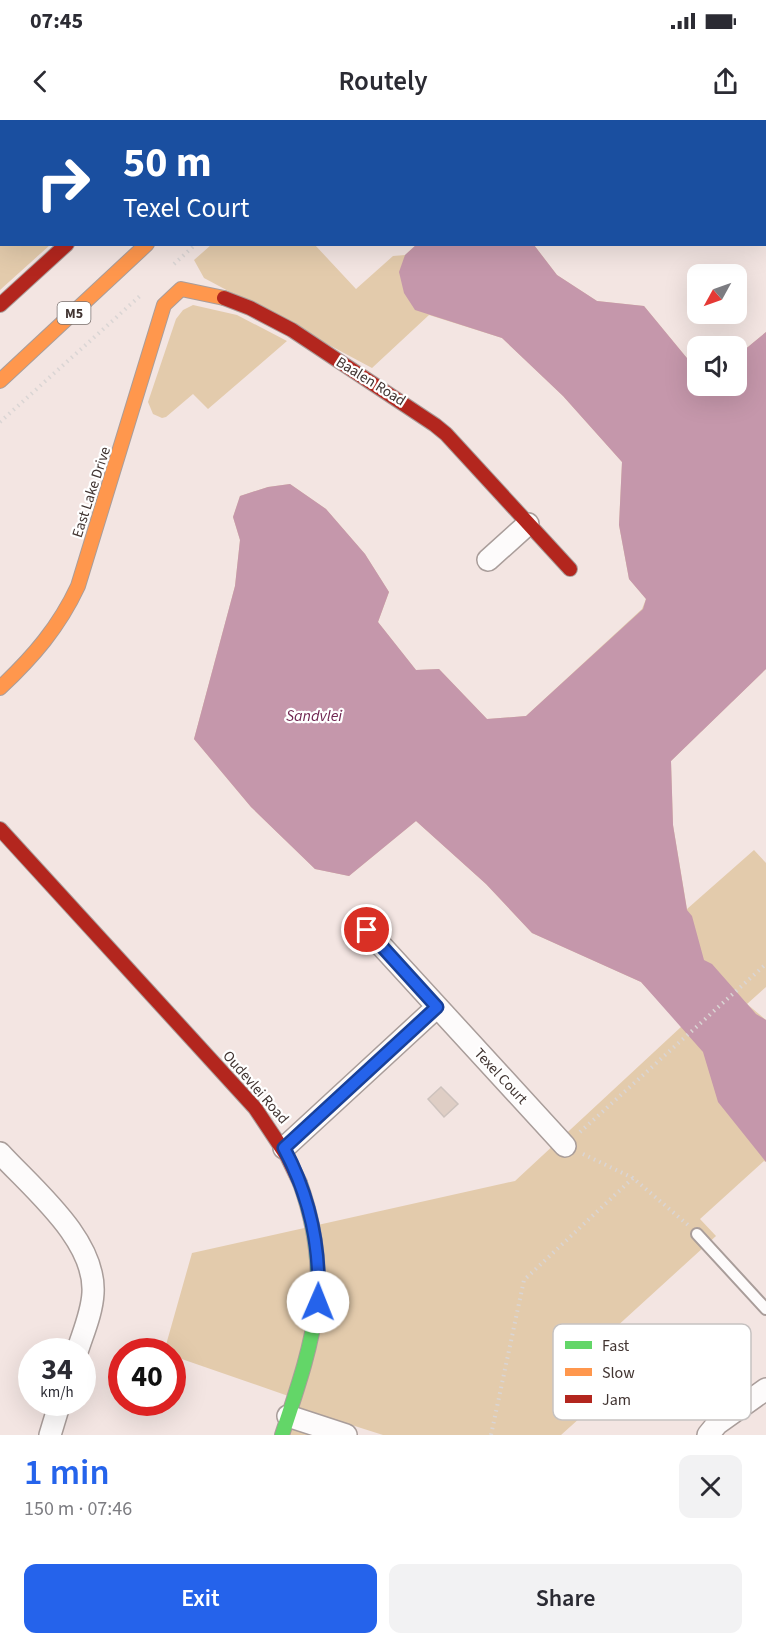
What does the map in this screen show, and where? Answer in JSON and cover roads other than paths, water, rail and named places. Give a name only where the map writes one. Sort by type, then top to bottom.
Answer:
[{"type":"street","points":[[0,305],[65,246]]},
{"type":"street","name":"M5","points":[[0,381],[145,246]]},
{"type":"street","name":"Baalen Road","points":[[181,289],[194,290],[247,306],[276,320],[424,414],[446,434],[570,569]]},
{"type":"street","name":"East Lake Drive","points":[[0,688],[40,650],[64,616],[78,586],[164,304],[181,289]]},
{"type":"street","points":[[488,560],[528,524]]},
{"type":"street","name":"Oudevlei Road","points":[[0,829],[255,1108],[284,1148],[304,1190],[312,1215],[319,1276],[316,1322],[285,1426]]},
{"type":"street","name":"Texel Court","points":[[367,930],[565,1146]]},
{"type":"street","points":[[284,1148],[437,1007]]},
{"type":"street","points":[[0,1154],[72,1231],[87,1257],[93,1281],[92,1302],[81,1338]]},
{"type":"street","points":[[751,1400],[766,1389]]},
{"type":"street","points":[[50,1435],[56,1416]]},
{"type":"street","points":[[708,1435],[723,1420]]},
{"type":"street","points":[[285,1426],[346,1435]]},
{"type":"lane","points":[[697,1234],[766,1309]]},
{"type":"water","name":"Sandvlei","points":[[415,246],[535,246],[557,275],[597,301],[644,306],[687,358],[687,396],[747,396],[747,348],[766,332],[766,669],[671,761],[673,825],[687,910],[692,916],[704,960],[712,964],[756,1014],[766,1020],[766,1162],[718,1102],[703,1052],[641,982],[532,933],[486,884],[416,821],[349,876],[315,869],[251,807],[194,739],[235,586],[240,540],[233,517],[240,496],[268,487],[290,484],[326,509],[365,554],[389,592],[378,622],[416,670],[439,669],[487,719],[526,716],[643,609],[646,599],[629,579],[619,525],[622,462],[563,396],[502,338],[415,310],[404,293],[399,272],[405,255]]}]
